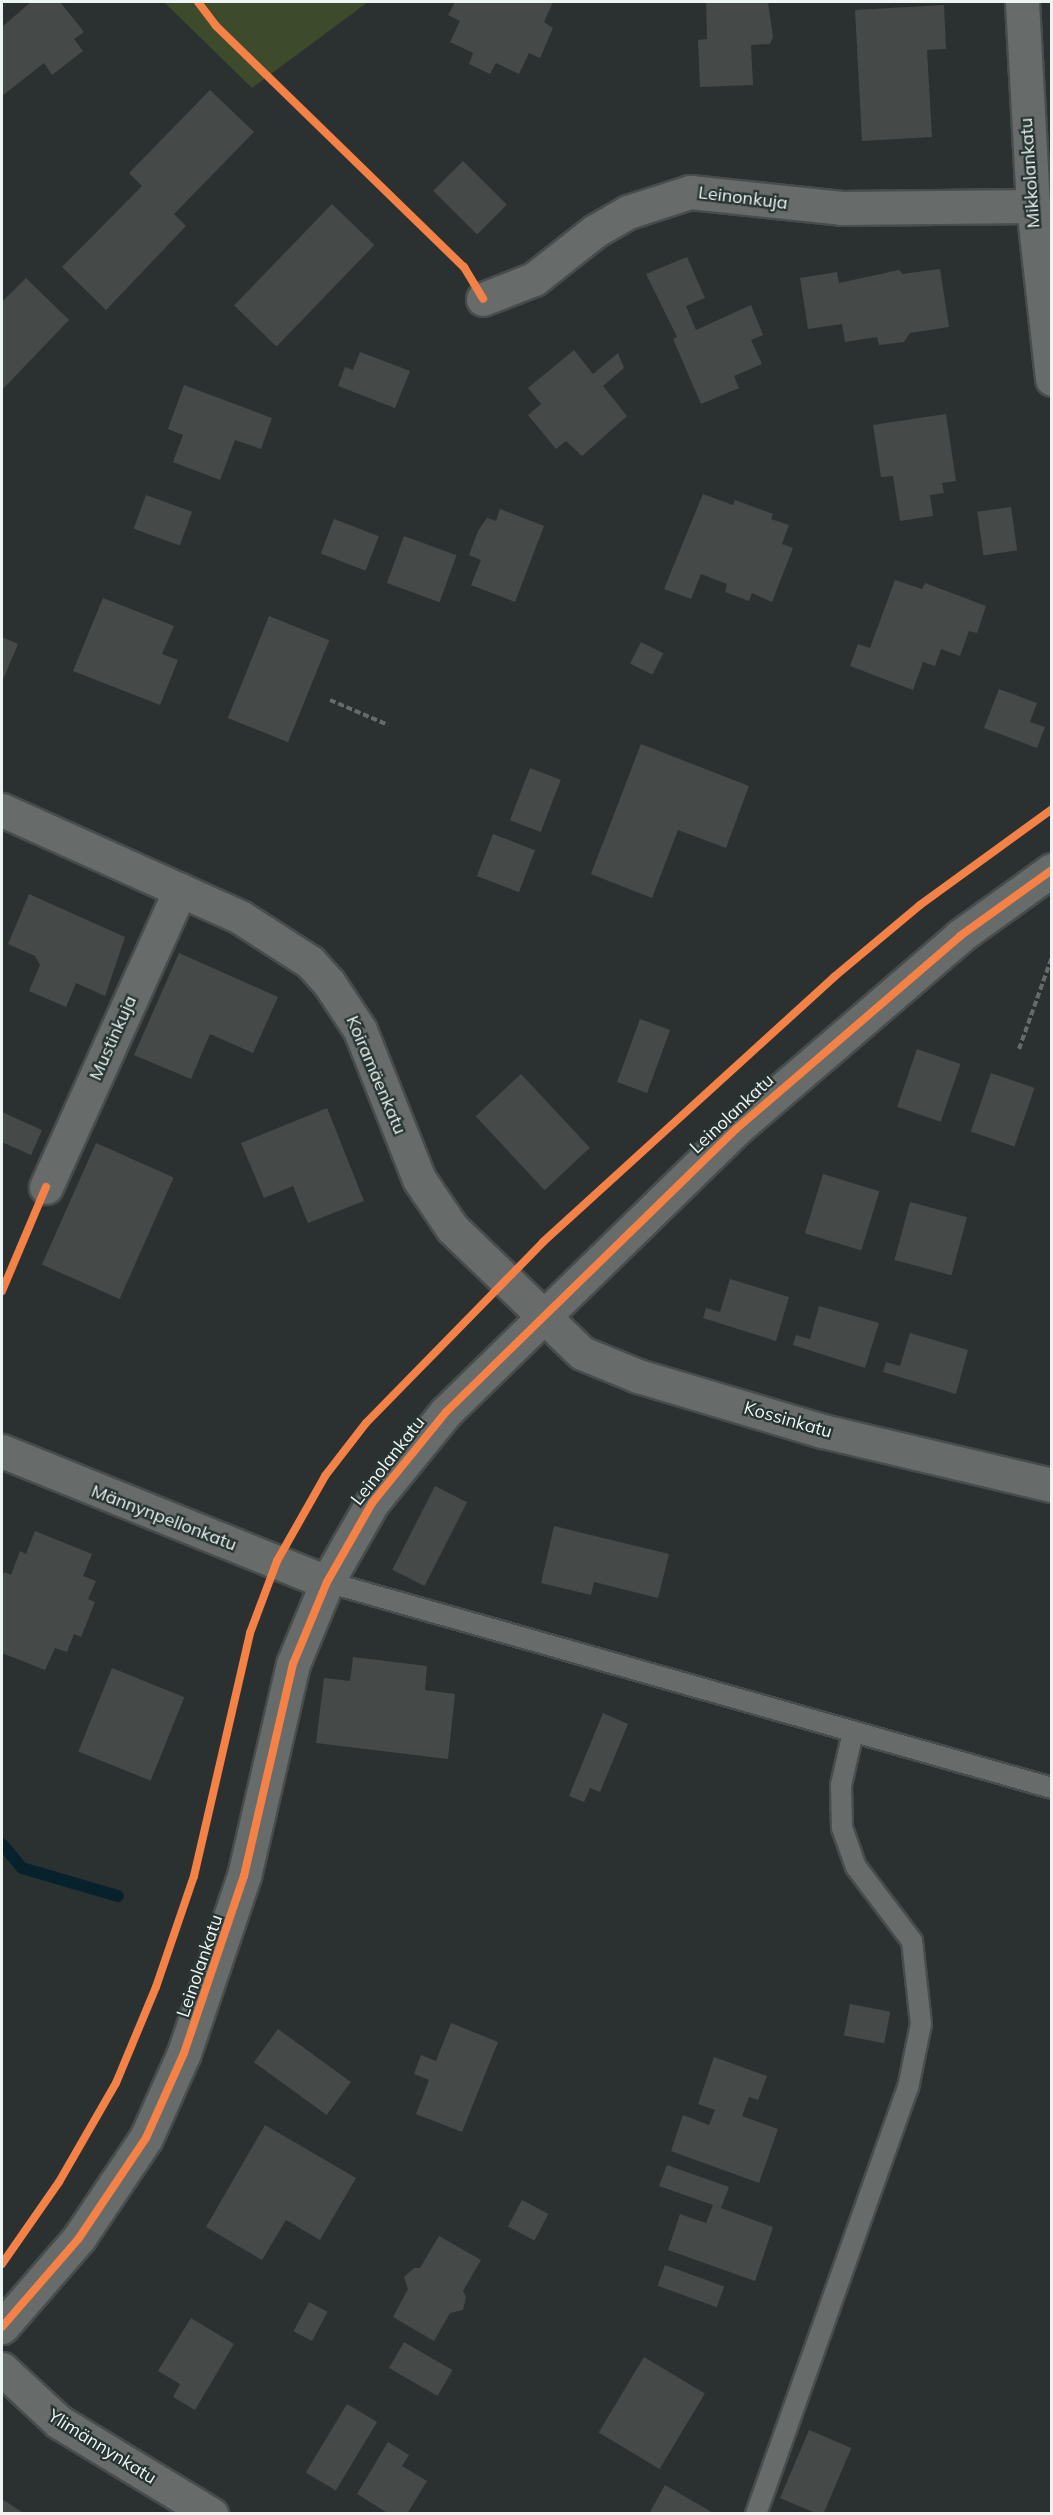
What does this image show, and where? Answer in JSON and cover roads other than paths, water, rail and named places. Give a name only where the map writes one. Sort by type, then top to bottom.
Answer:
[{"type":"street","name":"Mikkolankatu","points":[[1022,2],[1033,206],[1052,379]]},
{"type":"street","name":"Leinonkuja","points":[[483,300],[534,279],[595,231],[628,212],[690,192],[841,208],[1033,206]]},
{"type":"street","name":"Koiramäenkatu","points":[[2,810],[180,890],[289,946],[329,982],[376,1064],[419,1179],[452,1228],[541,1317]]},
{"type":"street","name":"Leinolankatu","points":[[2,2327],[79,2238],[146,2138],[184,2053],[244,1876],[293,1664],[327,1582],[348,1542],[405,1458],[541,1317],[852,1026],[960,936],[1052,870]]},
{"type":"street","name":"Mustinkuja","points":[[46,1187],[180,890]]},
{"type":"street","name":"Kossinkatu","points":[[541,1317],[582,1353],[638,1376],[824,1431],[1052,1485]]},
{"type":"street","name":"Männynpellonkatu","points":[[2,1451],[327,1582]]},
{"type":"street","name":"Ylimännynkatu","points":[[2,2369],[58,2422],[211,2514]]},
{"type":"lane","points":[[327,1582],[1052,1788]]},
{"type":"lane","points":[[756,2514],[908,2088],[921,2024],[912,1941],[856,1867],[842,1828],[841,1785],[853,1732]]},
{"type":"waterway","points":[[2,1844],[22,1868],[118,1896]]}]
